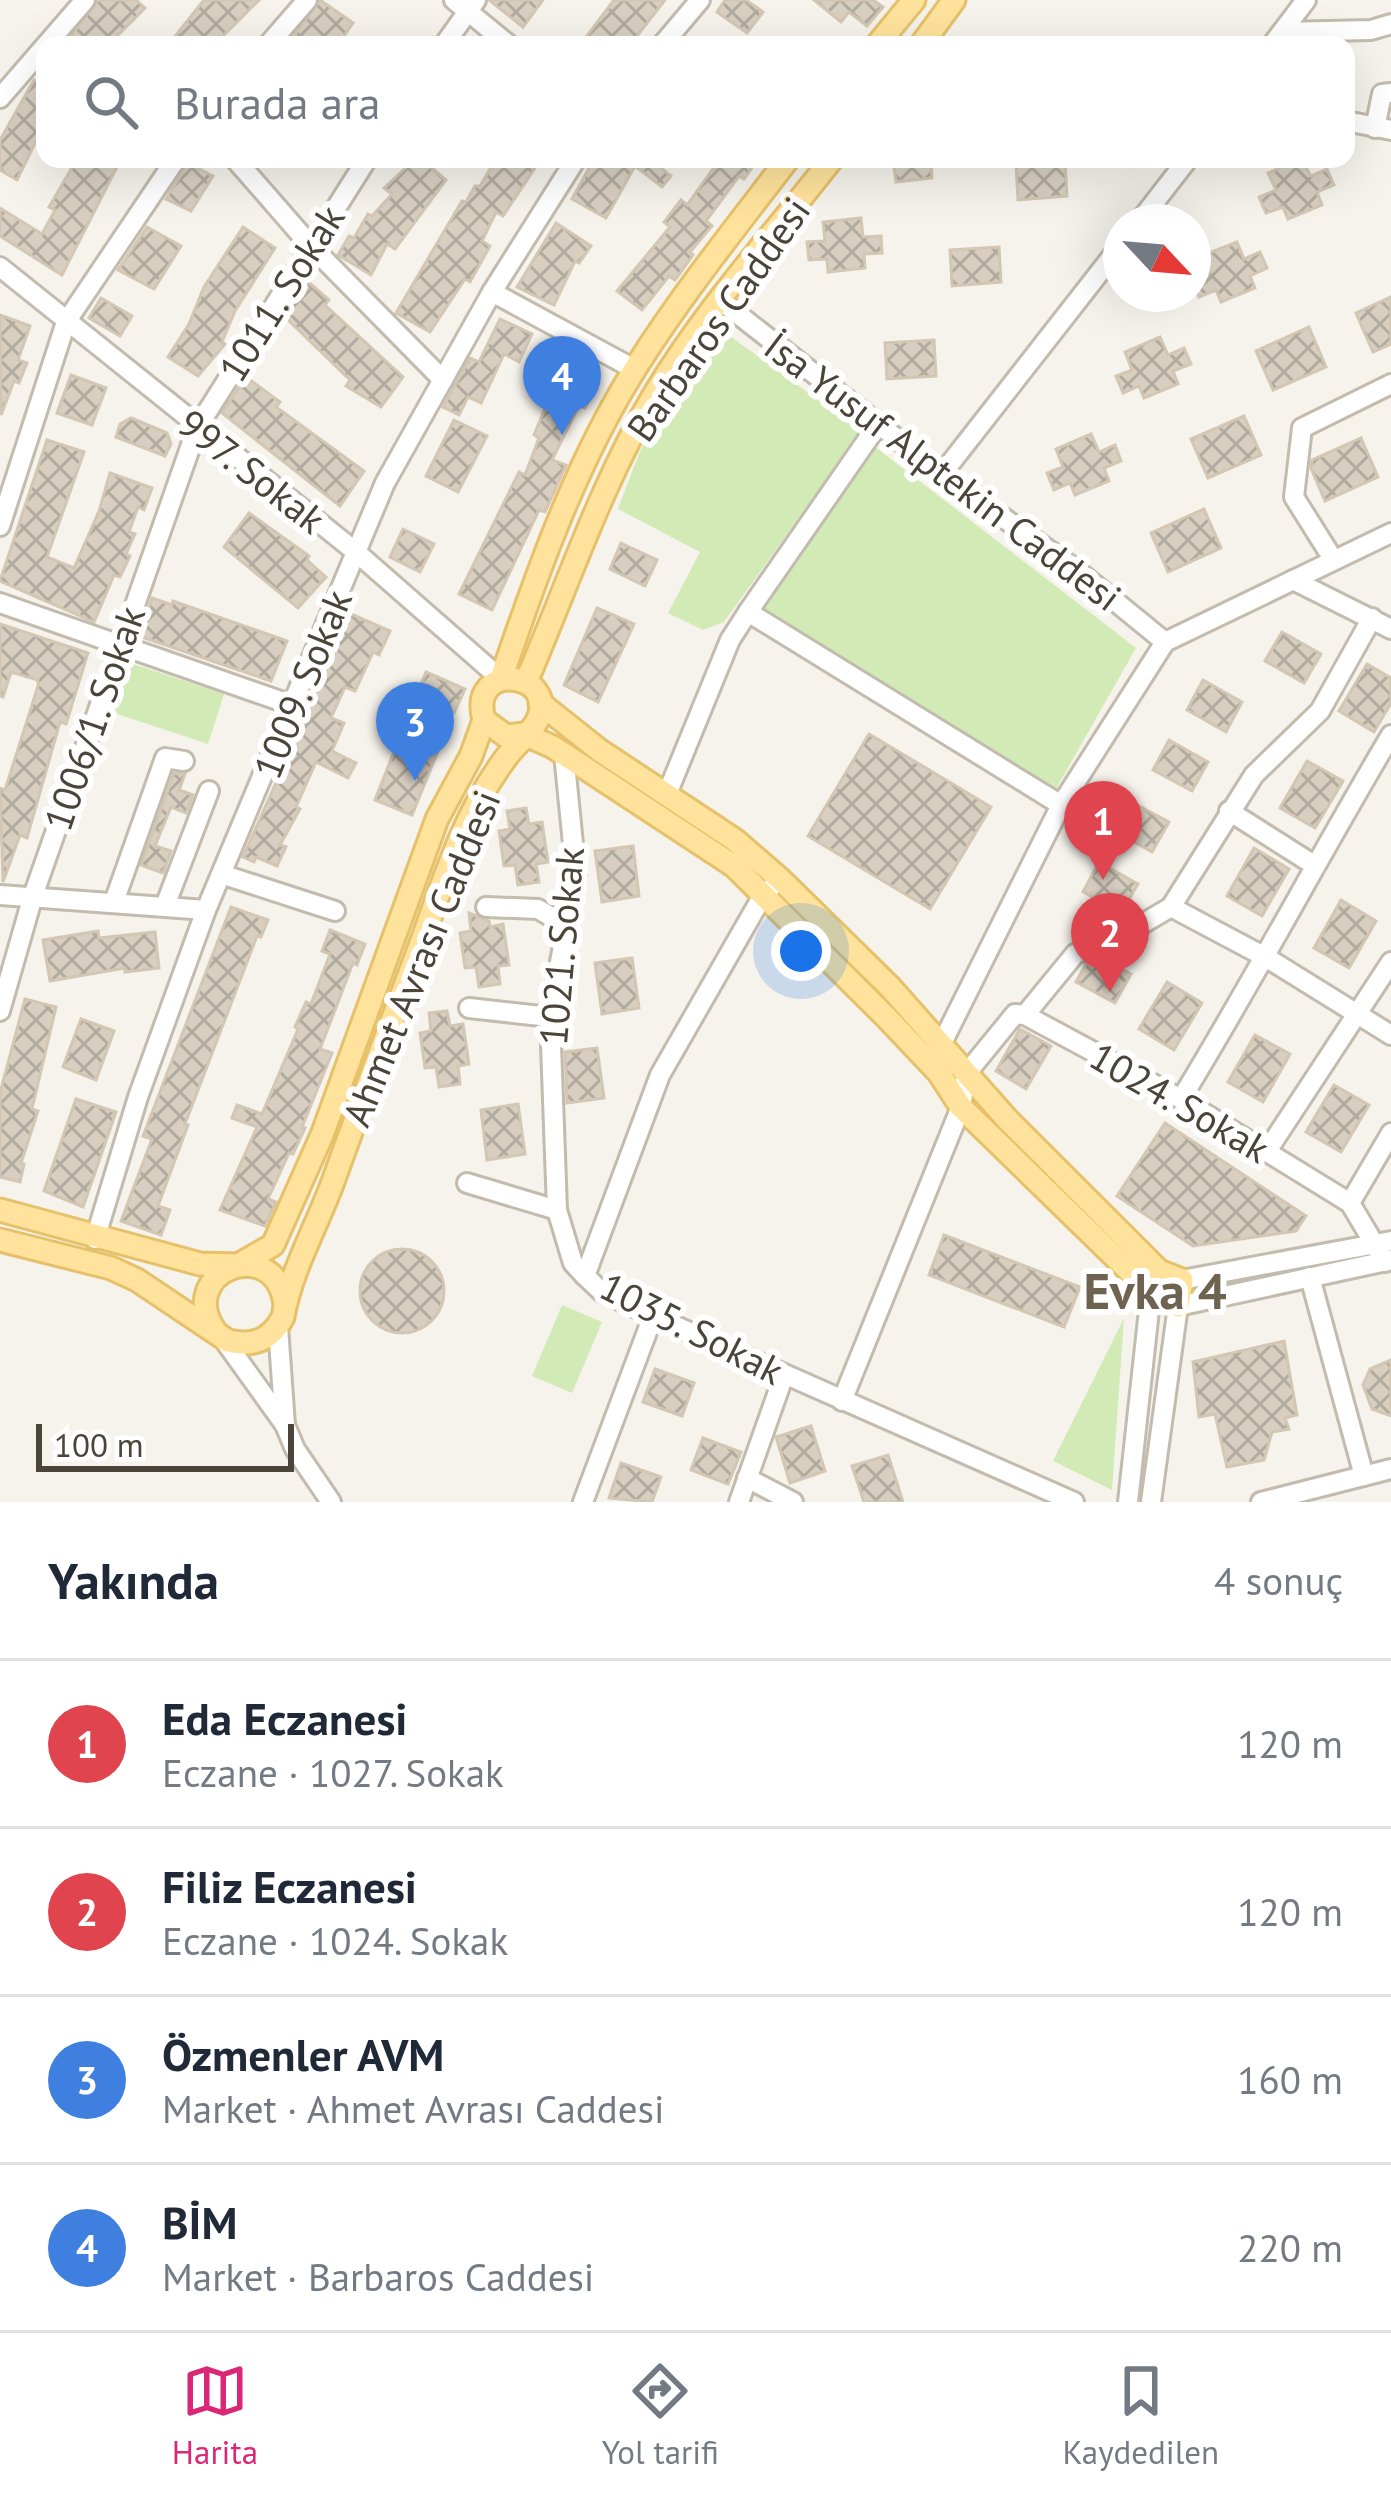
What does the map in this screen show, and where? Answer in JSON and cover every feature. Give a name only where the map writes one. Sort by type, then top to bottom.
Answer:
[{"type":"main road","points":[[884,36],[914,0]]},
{"type":"main road","points":[[928,36],[955,0]]},
{"type":"main road","name":"Barbaros Caddesi","points":[[501,679],[578,478],[634,369],[695,279],[781,168]]},
{"type":"main road","name":"Barbaros Caddesi","points":[[526,682],[622,456],[656,393],[825,168]]},
{"type":"main road","points":[[1178,1306],[1155,1281],[966,1074],[942,1042],[780,879],[735,840],[599,750],[540,703],[526,682],[501,679],[486,692],[484,720],[506,736],[524,734],[564,754],[734,866],[939,1073],[961,1107],[1155,1281],[1182,1280],[1178,1306]]},
{"type":"main road","points":[[524,734],[537,721],[540,703]]},
{"type":"main road","name":"Ahmet Avrası Caddesi","points":[[220,1336],[206,1314],[207,1292],[218,1274],[273,1245],[322,1135],[437,818],[471,756],[484,720]]},
{"type":"main road","name":"Ahmet Avrası Caddesi","points":[[281,1316],[458,842],[473,808],[524,734]]},
{"type":"main road","points":[[0,1210],[200,1264],[267,1271],[280,1286],[281,1316],[255,1343],[242,1344],[220,1336],[124,1274],[0,1240]]},
{"type":"street","points":[[276,36],[308,0]]},
{"type":"street","points":[[670,36],[700,0]]},
{"type":"street","points":[[1279,36],[1306,0]]},
{"type":"street","points":[[49,36],[74,4]]},
{"type":"street","points":[[449,36],[466,4],[500,36]]},
{"type":"street","points":[[1308,36],[1391,24]]},
{"type":"street","points":[[0,98],[36,52]]},
{"type":"street","points":[[1383,129],[1382,94],[1391,93]]},
{"type":"street","points":[[0,526],[66,322],[170,168]]},
{"type":"street","points":[[243,168],[310,245],[443,380]]},
{"type":"street","name":"1011. Sokak","points":[[196,428],[361,168]]},
{"type":"street","name":"1009. Sokak","points":[[95,1239],[138,1097],[206,910],[385,483],[492,292],[570,168]]},
{"type":"street","points":[[1153,204],[1181,168]]},
{"type":"street","name":"997. Sokak","points":[[0,268],[356,552],[501,679]]},
{"type":"street","points":[[942,474],[1103,268]]},
{"type":"street","points":[[492,292],[634,369]]},
{"type":"street","name":"İsa Yusuf Alptekin Caddesi","points":[[721,301],[1165,642]]},
{"type":"street","points":[[1333,559],[1294,497],[1302,428],[1391,384]]},
{"type":"street","points":[[667,794],[730,640],[879,423]]},
{"type":"street","name":"1006/1. Sokak","points":[[0,1011],[33,896],[196,428]]},
{"type":"street","points":[[939,1073],[942,1042],[1061,805],[1165,642],[1391,533]]},
{"type":"street","points":[[1293,580],[1391,629]]},
{"type":"street","points":[[0,603],[292,705]]},
{"type":"street","points":[[748,612],[1061,805]]},
{"type":"street","points":[[842,1401],[961,1107],[966,1074],[1015,1014],[1025,1015],[1075,954],[1127,933],[1171,907],[1254,775],[1320,711],[1372,619]]},
{"type":"street","points":[[1181,1100],[1267,958],[1314,865],[1391,735]]},
{"type":"street","name":"1021. Sokak","points":[[564,754],[576,874],[550,1017],[557,1210],[573,1263],[585,1276]]},
{"type":"street","points":[[114,902],[165,758],[184,761]]},
{"type":"street","points":[[165,906],[209,791]]},
{"type":"street","points":[[1229,811],[1314,865]]},
{"type":"street","points":[[224,875],[335,910]]},
{"type":"street","name":"1035. Sokak","points":[[780,879],[762,898],[660,1075],[585,1276],[602,1292],[653,1316],[1074,1502]]},
{"type":"street","points":[[0,895],[206,910]]},
{"type":"street","points":[[486,907],[538,909],[567,926]]},
{"type":"street","points":[[1171,907],[1267,958],[1391,1036]]},
{"type":"street","points":[[1268,1151],[1391,962]]},
{"type":"street","points":[[469,1007],[550,1017]]},
{"type":"street","name":"1024. Sokak","points":[[1025,1015],[1181,1100],[1350,1203],[1386,1252]]},
{"type":"street","points":[[1350,1203],[1391,1133]]},
{"type":"street","points":[[467,1183],[557,1210]]},
{"type":"street","points":[[1151,1502],[1178,1306],[1310,1277],[1386,1252]]},
{"type":"street","points":[[1182,1280],[1386,1252]]},
{"type":"street","points":[[1310,1277],[1354,1478],[1350,1502]]},
{"type":"street","points":[[1128,1502],[1155,1281]]},
{"type":"street","points":[[281,1316],[285,1424]]},
{"type":"street","points":[[583,1502],[653,1316]]},
{"type":"street","points":[[220,1336],[285,1424],[295,1449],[331,1502]]},
{"type":"street","points":[[739,1502],[784,1375]]},
{"type":"street","points":[[1262,1502],[1391,1469]]},
{"type":"street","points":[[747,1478],[793,1502]]},
{"type":"green space","points":[[723,331],[861,431],[724,622],[703,630],[668,613],[700,552],[618,509],[673,384],[688,361]]},
{"type":"green space","points":[[874,446],[1136,648],[1056,789],[761,610]]},
{"type":"green space","points":[[130,663],[224,694],[208,744],[114,713]]},
{"type":"green space","points":[[562,1305],[602,1322],[572,1393],[532,1376]]},
{"type":"green space","points":[[1124,1318],[1112,1490],[1053,1461]]},
{"type":"building","points":[[98,0],[136,0],[145,8],[117,36],[71,36]]},
{"type":"building","points":[[204,0],[259,0],[223,36],[175,36]]},
{"type":"building","points":[[320,0],[353,23],[344,36],[294,36]]},
{"type":"building","points":[[489,0],[543,0],[523,27]]},
{"type":"building","points":[[614,0],[665,0],[637,36],[587,36]]},
{"type":"building","points":[[725,0],[746,0],[763,12],[747,33],[717,12]]},
{"type":"building","points":[[814,0],[873,0],[883,7],[867,26],[849,12],[841,22]]},
{"type":"building","points":[[36,81],[36,141],[17,180],[0,170],[0,140]]},
{"type":"building","points":[[72,168],[116,168],[62,275],[0,236],[0,208],[42,234],[55,210],[49,207]]},
{"type":"building","points":[[185,168],[213,176],[191,211],[166,199]]},
{"type":"building","points":[[405,168],[432,168],[446,180],[395,249],[387,244],[371,275],[338,255],[368,214],[372,216],[392,194],[384,188]]},
{"type":"building","points":[[491,168],[535,168],[503,216],[496,212],[482,241],[490,246],[470,282],[465,279],[430,332],[396,313],[462,201],[480,186]]},
{"type":"building","points":[[589,168],[634,168],[606,218],[572,199]]},
{"type":"building","points":[[638,168],[661,168],[671,176],[662,187]]},
{"type":"building","points":[[714,168],[752,168],[744,179],[739,176],[706,221],[712,226],[675,280],[669,276],[642,310],[617,291],[670,227],[664,222],[681,200],[687,205]]},
{"type":"building","points":[[894,168],[931,168],[932,178],[896,182]]},
{"type":"building","points":[[1016,168],[1065,168],[1067,196],[1018,200]]},
{"type":"building","points":[[1306,168],[1311,176],[1327,169],[1334,185],[1317,192],[1322,205],[1288,219],[1283,207],[1266,213],[1259,197],[1276,190],[1268,173]]},
{"type":"building","points":[[861,218],[863,237],[881,236],[882,253],[864,254],[865,268],[828,272],[827,259],[809,260],[807,242],[825,241],[823,222]]},
{"type":"building","points":[[556,223],[591,246],[579,263],[575,261],[554,305],[517,287]]},
{"type":"building","points":[[147,227],[181,246],[154,289],[118,270]]},
{"type":"building","points":[[243,227],[275,248],[235,311],[225,344],[198,376],[168,357],[204,287]]},
{"type":"building","points":[[1237,242],[1244,259],[1260,252],[1267,268],[1250,276],[1255,288],[1221,302],[1216,290],[1211,292],[1211,252]]},
{"type":"building","points":[[999,247],[1001,282],[952,286],[950,250]]},
{"type":"building","points":[[306,280],[329,300],[325,305],[403,377],[381,407],[346,386],[350,380],[284,316]]},
{"type":"building","points":[[1391,297],[1391,344],[1373,352],[1356,313]]},
{"type":"building","points":[[101,298],[132,316],[120,336],[89,318]]},
{"type":"building","points":[[0,315],[30,326],[18,360],[27,363],[1,415]]},
{"type":"building","points":[[500,319],[532,334],[519,362],[504,354],[481,403],[468,397],[459,415],[443,407],[470,358],[479,362]]},
{"type":"building","points":[[1309,327],[1326,367],[1273,390],[1256,351]]},
{"type":"building","points":[[1160,337],[1168,355],[1184,348],[1191,364],[1173,371],[1178,384],[1144,398],[1139,386],[1123,393],[1116,376],[1132,370],[1125,352]]},
{"type":"building","points":[[934,340],[936,376],[887,379],[885,343]]},
{"type":"building","points":[[562,368],[597,385],[585,408],[579,405],[552,460],[566,465],[492,610],[459,594],[519,472],[525,475],[539,438],[534,435]]},
{"type":"building","points":[[71,375],[106,388],[92,425],[57,413]]},
{"type":"building","points":[[246,377],[280,402],[276,407],[364,471],[340,506],[222,413]]},
{"type":"building","points":[[1244,416],[1261,455],[1208,478],[1191,439]]},
{"type":"building","points":[[131,418],[167,433],[171,444],[165,456],[116,437],[120,424]]},
{"type":"building","points":[[454,420],[487,436],[458,492],[426,476]]},
{"type":"building","points":[[1091,434],[1099,452],[1115,445],[1121,461],[1104,468],[1109,481],[1075,495],[1070,483],[1054,490],[1047,473],[1063,467],[1056,449]]},
{"type":"building","points":[[1361,438],[1378,477],[1325,501],[1312,460]]},
{"type":"building","points":[[47,440],[84,452],[47,557],[74,568],[110,473],[152,488],[144,510],[138,507],[129,532],[135,534],[126,554],[130,556],[120,577],[114,575],[94,622],[0,581]]},
{"type":"building","points":[[1204,509],[1221,548],[1168,572],[1151,533]]},
{"type":"building","points":[[249,513],[309,556],[307,560],[326,577],[298,608],[224,547]]},
{"type":"building","points":[[403,529],[434,544],[420,572],[390,557]]},
{"type":"building","points":[[621,543],[657,560],[645,586],[610,569]]},
{"type":"building","points":[[152,598],[287,641],[271,681],[139,636]]},
{"type":"building","points":[[597,608],[634,624],[598,702],[564,685]]},
{"type":"building","points":[[351,614],[390,631],[379,655],[373,652],[355,691],[345,687],[331,718],[344,723],[332,751],[356,763],[348,778],[316,762],[296,807],[300,809],[280,845],[286,847],[277,866],[256,857],[254,862],[243,857]]},
{"type":"building","points":[[0,624],[88,653],[66,724],[60,722],[27,838],[20,835],[3,882],[0,788],[5,790],[38,680],[11,672],[0,696]]},
{"type":"building","points":[[1282,632],[1321,654],[1304,683],[1265,661]]},
{"type":"building","points":[[1367,664],[1391,678],[1391,703],[1374,732],[1339,711]]},
{"type":"building","points":[[426,672],[465,689],[454,713],[416,697]]},
{"type":"building","points":[[1203,680],[1242,702],[1226,732],[1187,710]]},
{"type":"building","points":[[404,726],[442,741],[412,815],[375,800]]},
{"type":"building","points":[[869,734],[991,807],[930,909],[808,836]]},
{"type":"building","points":[[1169,740],[1208,762],[1192,791],[1153,770]]},
{"type":"building","points":[[1307,761],[1343,781],[1315,828],[1280,808]]},
{"type":"building","points":[[174,773],[185,774],[179,790],[193,795],[186,813],[171,807],[155,846],[171,851],[163,873],[141,865]]},
{"type":"building","points":[[1130,801],[1169,822],[1152,852],[1113,830]]},
{"type":"building","points":[[526,808],[529,824],[542,822],[548,862],[536,864],[539,882],[518,885],[515,865],[504,866],[499,831],[510,829],[507,811]]},
{"type":"building","points":[[633,846],[639,896],[602,902],[595,851]]},
{"type":"building","points":[[1254,848],[1289,869],[1262,916],[1227,896]]},
{"type":"building","points":[[1099,862],[1138,884],[1121,913],[1083,892]]},
{"type":"building","points":[[1341,900],[1376,921],[1349,968],[1314,948]]},
{"type":"building","points":[[231,907],[268,920],[261,937],[257,936],[185,1124],[158,1206],[170,1210],[161,1235],[121,1221],[152,1139],[143,1136]]},
{"type":"building","points":[[469,913],[489,921],[490,927],[503,924],[509,965],[498,966],[500,984],[479,987],[476,967],[465,968],[460,933],[471,931]]},
{"type":"building","points":[[330,930],[365,944],[320,1049],[332,1053],[305,1128],[268,1199],[276,1202],[265,1226],[220,1210],[257,1127],[232,1118],[237,1105],[262,1114],[295,1027],[306,1002],[311,1004],[330,954],[322,951]]},
{"type":"building","points":[[98,931],[99,938],[155,932],[159,968],[125,972],[125,968],[50,981],[43,940]]},
{"type":"building","points":[[632,958],[639,1008],[602,1014],[595,963]]},
{"type":"building","points":[[1102,958],[1131,974],[1115,1003],[1076,982],[1086,964]]},
{"type":"building","points":[[1167,982],[1202,1003],[1174,1050],[1139,1029]]},
{"type":"building","points":[[25,999],[56,1007],[20,1182],[0,1177],[0,1093]]},
{"type":"building","points":[[447,1011],[450,1026],[463,1024],[469,1064],[458,1066],[460,1084],[439,1087],[436,1067],[425,1068],[420,1033],[431,1031],[429,1013]]},
{"type":"building","points":[[81,1019],[114,1031],[96,1080],[63,1067]]},
{"type":"building","points":[[1020,1029],[1051,1046],[1026,1089],[996,1071]]},
{"type":"building","points":[[1255,1035],[1290,1054],[1263,1102],[1228,1082]]},
{"type":"building","points":[[597,1048],[604,1098],[567,1103],[565,1052]]},
{"type":"building","points":[[1334,1085],[1369,1105],[1341,1152],[1306,1132]]},
{"type":"building","points":[[76,1099],[116,1112],[83,1207],[44,1191]]},
{"type":"building","points":[[518,1104],[525,1154],[487,1160],[481,1110]]},
{"type":"building","points":[[1165,1123],[1306,1216],[1296,1231],[1193,1246],[1117,1196]]},
{"type":"building","points":[[944,1235],[1080,1287],[1064,1327],[929,1275]]},
{"type":"building","points":[[402,1249],[432,1261],[444,1291],[432,1321],[402,1333],[372,1321],[360,1291],[372,1261]]},
{"type":"building","points":[[1284,1341],[1297,1415],[1285,1418],[1289,1429],[1272,1432],[1264,1460],[1227,1467],[1215,1414],[1199,1417],[1193,1362]]},
{"type":"building","points":[[1391,1360],[1391,1416],[1372,1409],[1363,1385],[1370,1369]]},
{"type":"building","points":[[655,1369],[694,1383],[682,1416],[643,1402]]},
{"type":"building","points":[[811,1426],[825,1471],[790,1483],[776,1437]]},
{"type":"building","points":[[703,1438],[741,1452],[728,1484],[691,1470]]},
{"type":"building","points":[[888,1455],[903,1502],[864,1502],[852,1466]]},
{"type":"building","points":[[621,1463],[661,1477],[652,1502],[609,1498]]},
{"type":"place","name":"BİM","points":[[562,435]]},
{"type":"place","name":"Özmenler AVM","points":[[415,781]]},
{"type":"place","name":"Eda Eczanesi","points":[[1103,880]]},
{"type":"place","name":"Filiz Eczanesi","points":[[1110,992]]},
{"type":"district","name":"Evka 4","points":[[1155,1290]]}]
